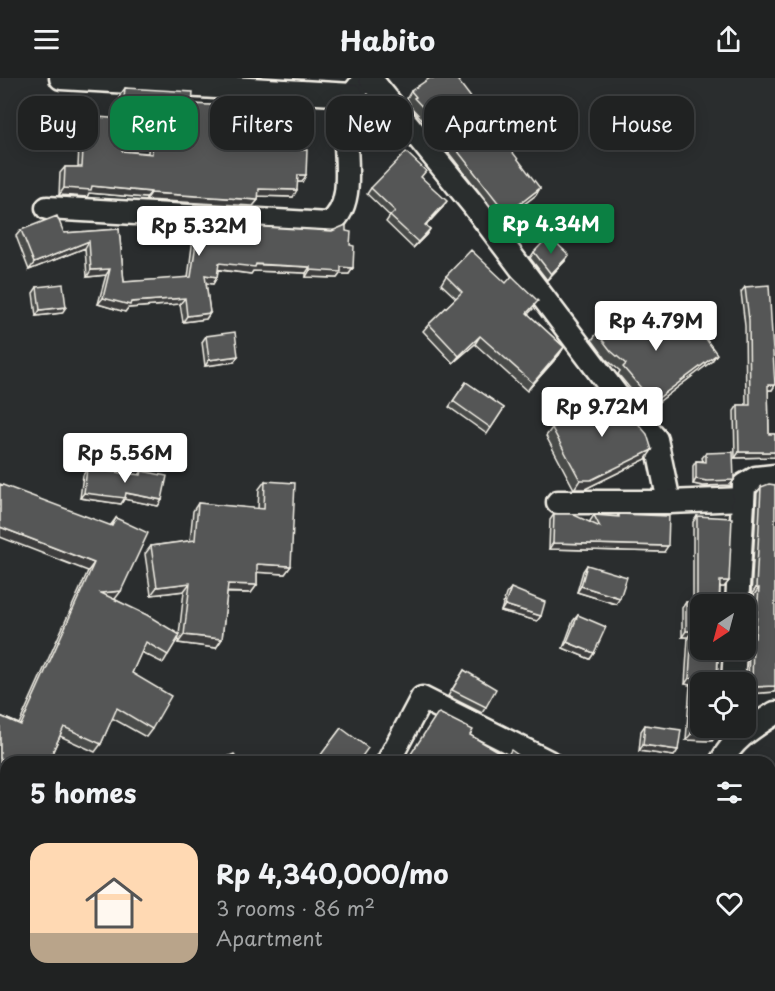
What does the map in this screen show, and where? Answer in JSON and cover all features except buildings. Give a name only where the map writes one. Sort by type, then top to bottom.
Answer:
[{"type":"street","points":[[46,208],[328,224],[339,215],[343,207],[347,171],[346,123],[359,87],[61,78]]},
{"type":"street","points":[[370,78],[474,206],[616,394],[656,439],[669,502]]},
{"type":"street","points":[[738,594],[744,485],[756,478],[775,476]]},
{"type":"street","points":[[558,501],[669,502],[743,499]]},
{"type":"street","points":[[391,756],[422,698],[537,756]]},
{"type":"street","points":[[727,745],[775,713]]}]
